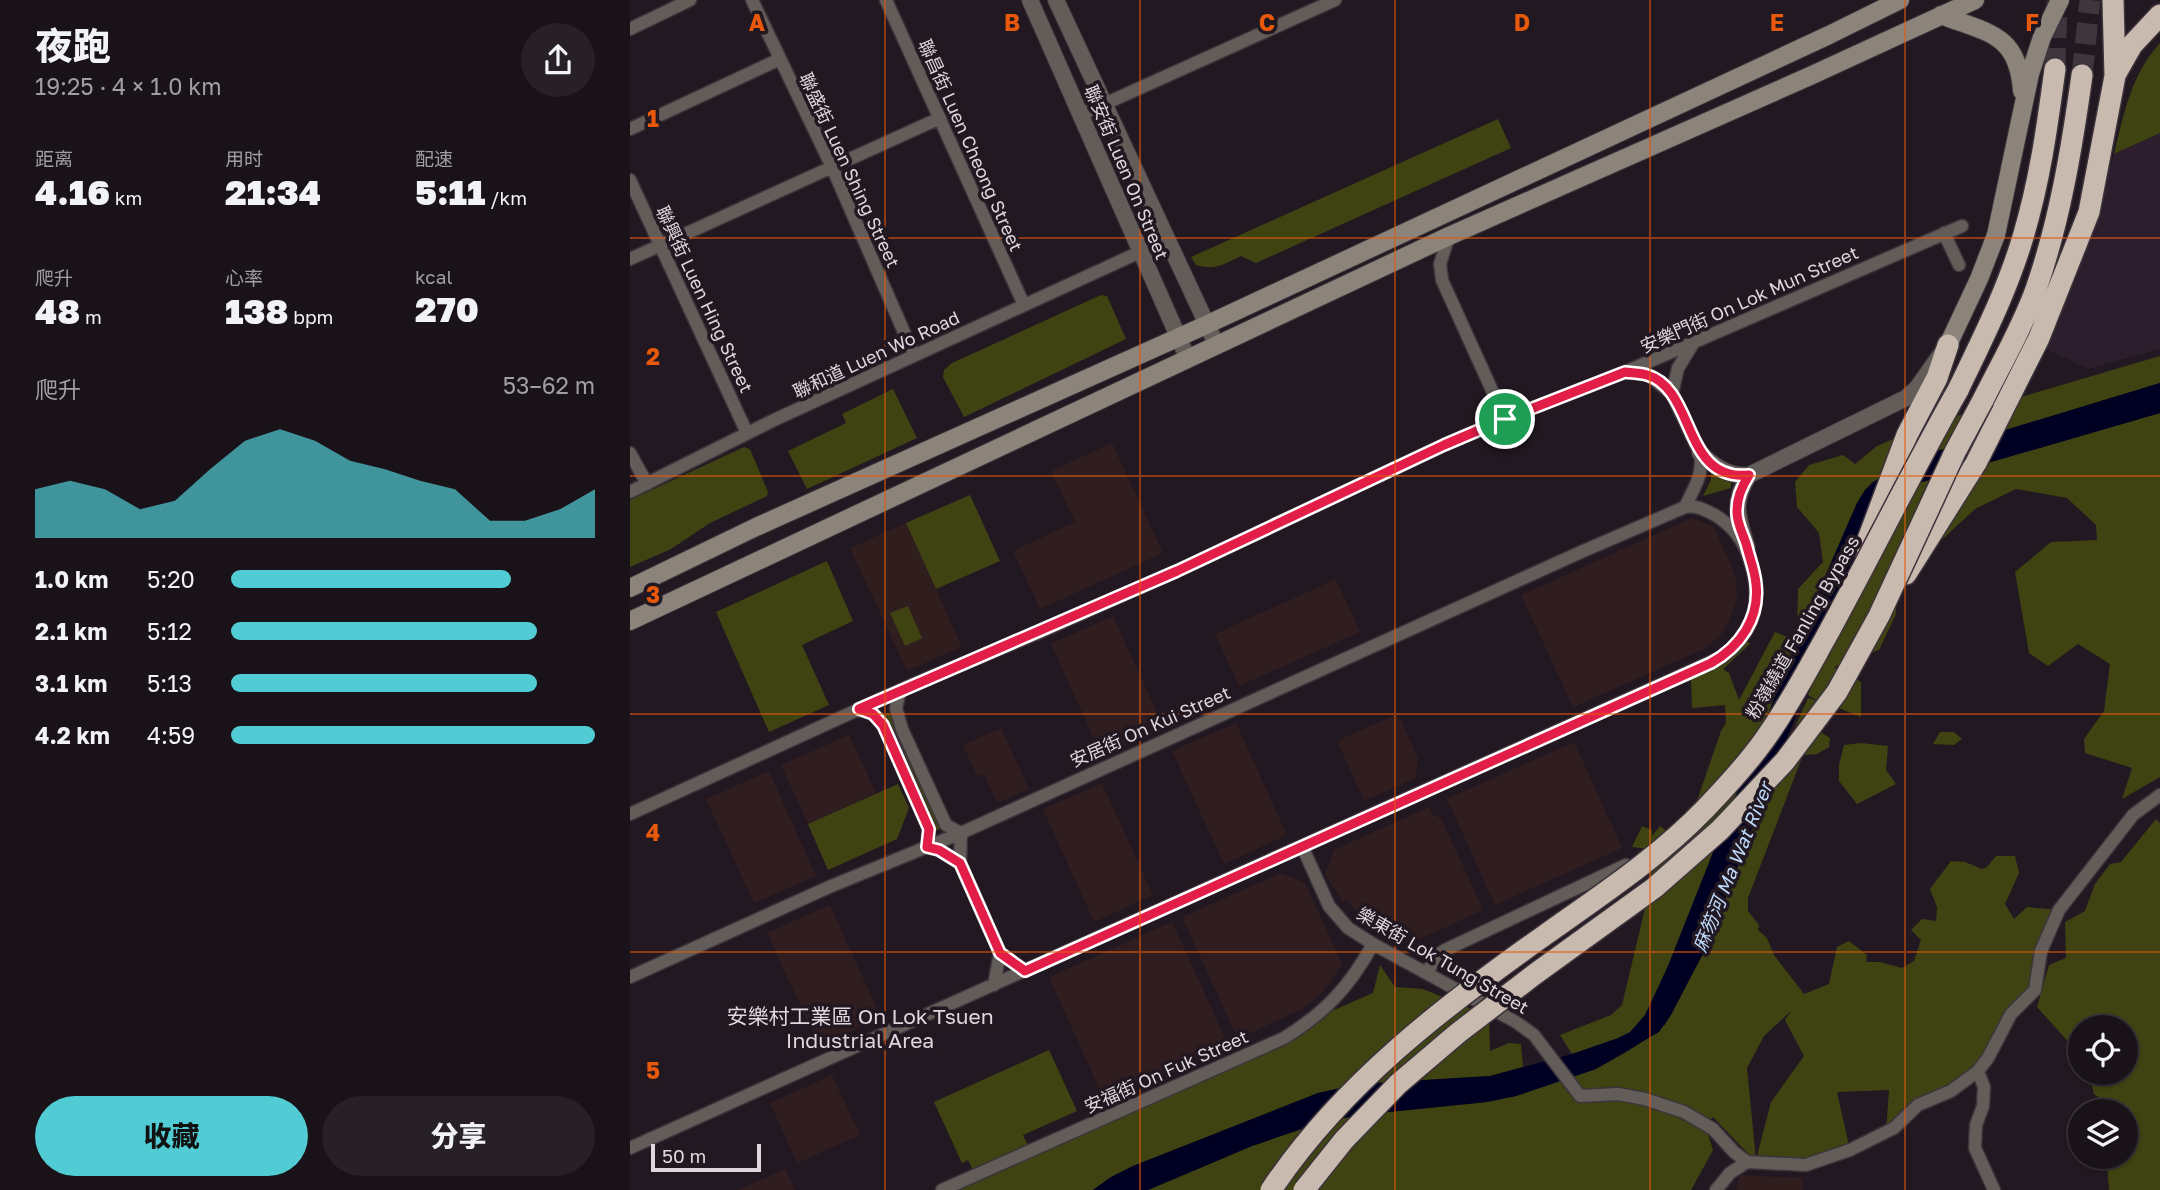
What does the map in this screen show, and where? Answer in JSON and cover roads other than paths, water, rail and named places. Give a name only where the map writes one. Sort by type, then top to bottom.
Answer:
[{"type":"highway","points":[[1304,1190],[1344,1140],[1398,1084],[1491,1007],[1654,888],[1720,830],[1793,751],[1837,692],[1879,616],[1976,463],[2039,338],[2089,212],[2115,76],[2113,0]]},
{"type":"highway","points":[[2115,76],[2132,45],[2160,15]]},
{"type":"highway","name":"粉嶺繞道 Fanling Bypass","points":[[1271,1190],[1292,1158],[1342,1100],[1381,1062],[1417,1031],[1532,945],[1637,871],[1704,809],[1765,740],[1846,600],[1958,390],[1994,315],[2022,239],[2047,134],[2055,69]]},
{"type":"highway","points":[[1879,616],[1955,452],[2015,338],[2035,290],[2060,204],[2082,75]]},
{"type":"highway","points":[[1846,600],[1906,435],[1937,378],[1948,345]]},
{"type":"main road","points":[[1869,14],[1885,0]]},
{"type":"main road","points":[[630,588],[756,527],[1206,325],[1900,0]]},
{"type":"main road","points":[[630,621],[1449,236],[1975,0]]},
{"type":"main road","points":[[1948,345],[1996,235],[2031,74],[2042,37],[2060,0]]},
{"type":"main road","points":[[1941,15],[1993,34],[2003,41],[2014,55],[2021,72],[2023,106]]},
{"type":"street","points":[[630,29],[690,0]]},
{"type":"street","name":"聯盛街 Luen Shing Street","points":[[752,0],[832,167],[914,355]]},
{"type":"street","name":"聯昌街 Luen Cheong Street","points":[[886,0],[1024,305]]},
{"type":"street","name":"聯安街 Luen On Street","points":[[1030,0],[1188,359]]},
{"type":"street","name":"聯安街 Luen On Street","points":[[1056,0],[1217,346]]},
{"type":"street","points":[[1080,115],[1335,0]]},
{"type":"street","points":[[630,128],[780,59]]},
{"type":"street","points":[[630,258],[940,118]]},
{"type":"street","name":"聯興街 Luen Hing Street","points":[[630,180],[747,433]]},
{"type":"street","name":"安樂門街 On Lok Mun Street","points":[[631,812],[859,709],[1177,571],[1405,463],[1505,419],[1625,372],[1962,226]]},
{"type":"street","points":[[1944,233],[1959,265]]},
{"type":"street","points":[[1449,236],[1440,264],[1442,280],[1505,419]]},
{"type":"street","name":"聯和道 Luen Wo Road","points":[[630,492],[747,433],[1140,252]]},
{"type":"street","points":[[1672,394],[1678,368],[1695,342]]},
{"type":"street","points":[[1700,453],[1722,470],[1749,475],[1906,398],[1917,388],[1948,345]]},
{"type":"street","points":[[1625,372],[1648,375],[1672,394],[1700,453],[1700,477],[1685,507]]},
{"type":"street","points":[[630,453],[647,485]]},
{"type":"street","points":[[630,1148],[1721,657],[1746,632],[1755,610],[1756,584],[1737,511],[1740,491],[1749,475]]},
{"type":"street","points":[[1685,507],[1696,506],[1718,517],[1747,547]]},
{"type":"street","name":"安居街 On Kui Street","points":[[630,976],[829,887],[961,833],[1568,557],[1685,507]]},
{"type":"street","points":[[900,691],[896,708],[902,729],[946,825],[961,833],[960,863],[1000,953],[1025,971]]},
{"type":"street","points":[[859,709],[873,714],[887,732],[929,829],[927,847],[939,850],[960,863]]},
{"type":"street","points":[[1716,1190],[1730,1173],[1747,1162],[1805,1165],[1850,1150],[1894,1128],[1918,1105],[1951,1091],[1978,1071],[1988,1058],[2011,1014],[2035,990],[2041,951],[2059,910],[2133,815],[2160,795]]},
{"type":"street","name":"樂東街 Lok Tung Street","points":[[1302,846],[1329,906],[1348,928],[1516,1022],[1536,1038],[1577,1093],[1618,1094],[1645,1099],[1684,1112],[1713,1129],[1747,1162]]},
{"type":"street","points":[[1426,973],[1445,950],[1626,866]]},
{"type":"street","name":"安福街 On Fuk Street","points":[[942,1190],[1284,1038],[1312,1019],[1337,997],[1358,971],[1373,944]]},
{"type":"street","points":[[994,985],[1000,953]]},
{"type":"street","points":[[1978,1071],[1984,1087],[1983,1106],[1976,1125],[1975,1148],[1994,1190]]},
{"type":"water","name":"麻笏河 Ma Wat River","points":[[2160,383],[2160,413],[1912,485],[1806,689],[1708,944],[1671,1015],[1659,1032],[1596,1069],[1516,1096],[1487,1102],[1325,1121],[1252,1146],[1148,1190],[1093,1190],[1133,1166],[1318,1093],[1359,1084],[1490,1076],[1572,1054],[1630,1032],[1645,1015],[1668,966],[1797,641],[1865,490],[1884,474],[1940,450]]},
{"type":"tunnel","points":[[2082,75],[2090,0]]},
{"type":"tunnel","points":[[2055,69],[2057,1]]},
{"type":"district","name":"安樂村工業區 On Lok Tsuen Industrial Area","points":[[860,1028]]}]
